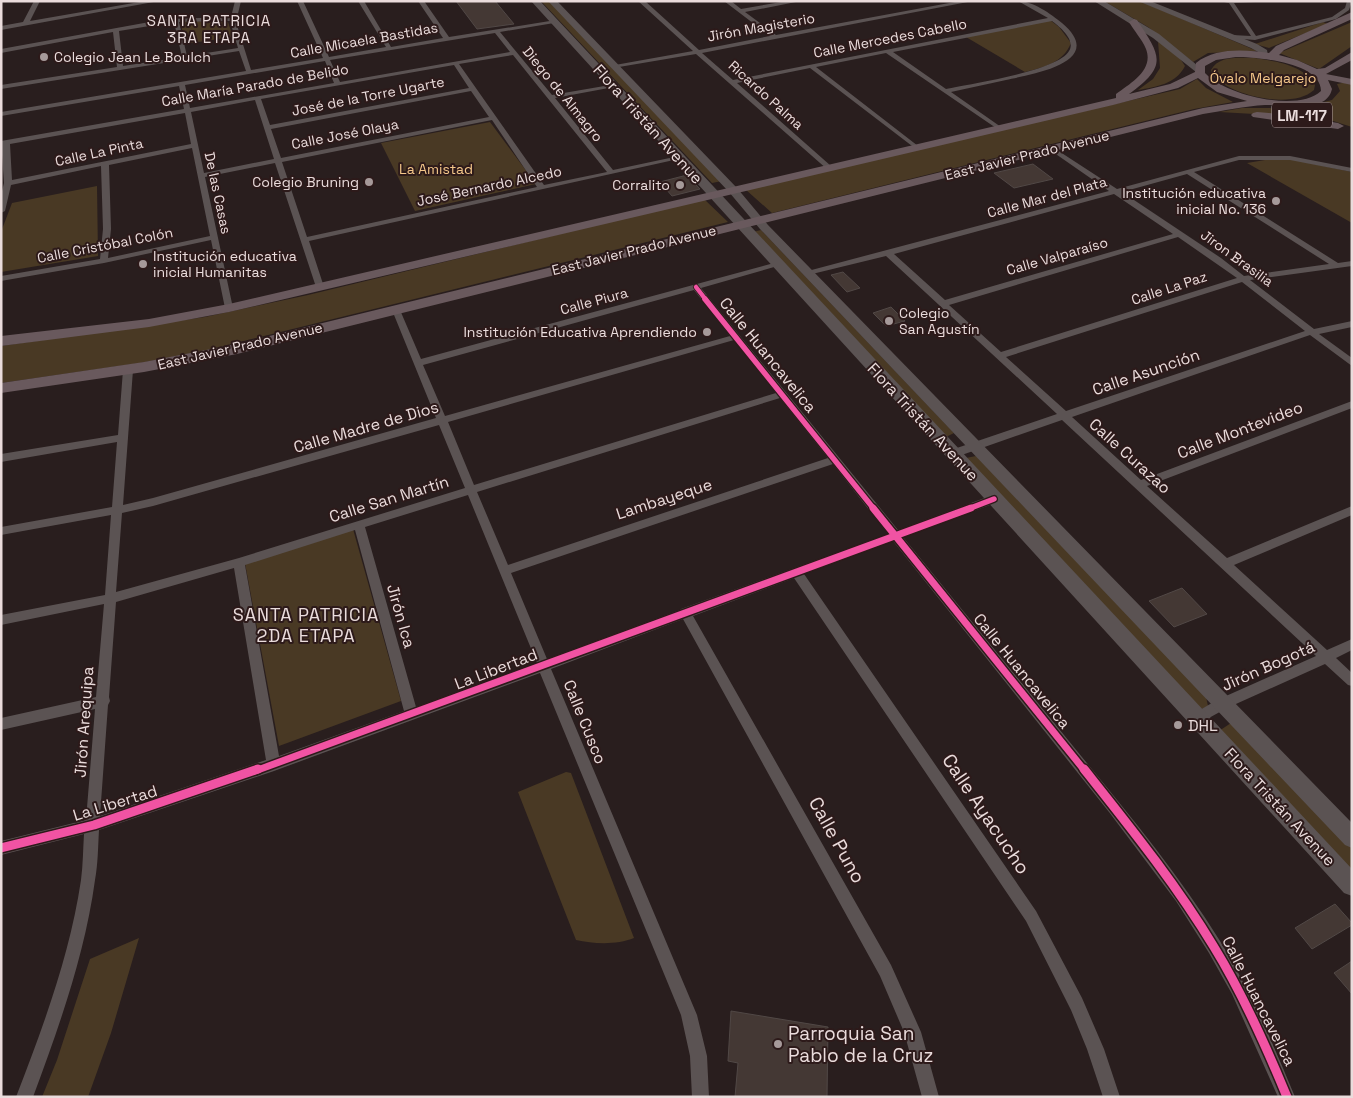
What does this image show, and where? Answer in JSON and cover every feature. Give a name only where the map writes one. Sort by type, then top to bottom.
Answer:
[{"type":"main road","name":"Flora Tristán Avenue","points":[[535,1],[614,85],[712,195],[1352,885]]},
{"type":"main road","name":"Flora Tristán Avenue","points":[[552,1],[733,190],[808,272],[1352,838]]},
{"type":"main road","points":[[1098,1],[1170,46],[1200,71]]},
{"type":"main road","points":[[1142,1],[1232,37],[1252,41],[1268,56],[1280,48],[1352,15]]},
{"type":"main road","points":[[1334,18],[1352,15]]},
{"type":"main road","points":[[1114,102],[1148,73],[1152,61],[1151,50],[1134,22]]},
{"type":"main road","name":"East Javier Prado Avenue","points":[[1,341],[149,323],[230,308],[1114,102],[1174,86],[1200,71],[1200,65],[1205,60],[1223,55],[1268,56],[1294,63],[1316,74]]},
{"type":"main road","points":[[1338,66],[1352,55]]},
{"type":"main road","points":[[1316,74],[1352,62]]},
{"type":"main road","name":"LM-117","points":[[1169,120],[1199,115],[1256,115],[1291,118],[1338,126],[1222,90],[1211,85],[1200,71]]},
{"type":"main road","points":[[1316,74],[1352,82]]},
{"type":"main road","name":"LM-117","points":[[1265,102],[1298,104],[1320,98],[1327,88],[1324,81],[1316,74]]},
{"type":"main road","name":"East Javier Prado Avenue","points":[[1,388],[128,370],[237,349],[1213,108],[1265,102]]},
{"type":"street","points":[[25,25],[37,1]]},
{"type":"street","points":[[1,28],[25,25],[93,10],[156,1]]},
{"type":"street","points":[[238,1],[232,19],[249,72]]},
{"type":"street","points":[[300,1],[338,84]]},
{"type":"street","points":[[361,1],[389,48]]},
{"type":"street","points":[[421,1],[447,38]]},
{"type":"street","name":"Ricardo Palma","points":[[641,1],[828,168]]},
{"type":"street","points":[[727,1],[774,38]]},
{"type":"street","points":[[740,11],[798,1]]},
{"type":"street","name":"Jirón Magisterio","points":[[615,67],[970,1]]},
{"type":"street","points":[[946,91],[1033,73],[1062,62],[1071,54],[1074,44],[1067,30],[1021,1]]},
{"type":"street","points":[[1222,1],[1277,1]]},
{"type":"street","points":[[1230,2],[1252,41],[1334,18],[1347,9],[1350,1]]},
{"type":"street","points":[[1,51],[176,20],[232,19]]},
{"type":"street","name":"Calle Mercedes Cabello","points":[[732,82],[1052,19]]},
{"type":"street","points":[[176,20],[185,58]]},
{"type":"street","name":"Calle Micaela Bastidas","points":[[1,114],[554,21]]},
{"type":"street","points":[[116,30],[120,68]]},
{"type":"street","name":"Diego de Almagro","points":[[496,30],[611,172]]},
{"type":"street","points":[[1,87],[241,49]]},
{"type":"street","points":[[887,51],[999,128]]},
{"type":"street","name":"Calle María Parado de Belido","points":[[4,142],[514,52]]},
{"type":"street","points":[[455,63],[542,188]]},
{"type":"street","points":[[811,66],[916,147]]},
{"type":"street","name":"De las Casas","points":[[182,84],[230,308]]},
{"type":"street","points":[[550,97],[614,85]]},
{"type":"street","name":"José de la Torre Ugarte","points":[[266,128],[474,89]]},
{"type":"street","points":[[256,98],[320,286]]},
{"type":"street","name":"Calle José Olaya","points":[[201,176],[494,118]]},
{"type":"street","points":[[1,211],[8,183],[4,142]]},
{"type":"street","name":"Calle La Pinta","points":[[8,183],[195,145]]},
{"type":"street","name":"Jiron Brasilia","points":[[1052,149],[1180,234],[1243,279],[1352,363]]},
{"type":"street","name":"Calle Mar del Plata","points":[[808,272],[888,253],[1239,158],[1260,157],[1309,160],[1352,170]]},
{"type":"street","name":"José Bernardo Alcedo","points":[[304,240],[679,158]]},
{"type":"street","points":[[104,261],[106,229],[105,163]]},
{"type":"street","points":[[1187,172],[1336,265]]},
{"type":"street","name":"Calle Valparaíso","points":[[942,304],[1180,234]]},
{"type":"street","name":"Calle Cristóbal Colón","points":[[1,279],[104,261],[214,237]]},
{"type":"street","name":"Calle Curazao","points":[[888,253],[1352,681]]},
{"type":"street","name":"Calle La Paz","points":[[999,356],[1243,279],[1352,263]]},
{"type":"street","name":"Calle Piura","points":[[418,363],[778,265]]},
{"type":"street","name":"Calle Huancavelica","points":[[696,287],[1180,893],[1203,928],[1243,998],[1287,1097]]},
{"type":"street","name":"Calle Cusco","points":[[396,310],[689,1015],[696,1040],[701,1082],[700,1097]]},
{"type":"street","name":"Calle Asunción","points":[[952,454],[1310,331],[1352,324]]},
{"type":"street","name":"Calle Madre de Dios","points":[[1,531],[118,510],[222,484],[736,337]]},
{"type":"street","name":"Jirón Arequipa","points":[[24,1097],[46,1040],[73,954],[88,880],[104,701],[128,370]]},
{"type":"street","name":"Calle San Martín","points":[[1,620],[112,598],[239,562],[782,394]]},
{"type":"street","name":"Calle Montevideo","points":[[1139,485],[1352,404]]},
{"type":"street","points":[[1,458],[123,438]]},
{"type":"street","name":"Lambayeque","points":[[505,570],[834,460]]},
{"type":"street","name":"La Libertad","points":[[1,848],[94,825],[274,765],[994,499]]},
{"type":"street","points":[[1225,564],[1352,510]]},
{"type":"street","name":"Jirón Ica","points":[[359,525],[412,715]]},
{"type":"street","points":[[239,562],[274,765]]},
{"type":"street","name":"Calle Ayacucho","points":[[796,571],[1032,916],[1078,1003],[1100,1058],[1112,1097]]},
{"type":"street","name":"Calle Puno","points":[[685,612],[876,950],[908,1016],[918,1042],[932,1097]]},
{"type":"street","name":"Jirón Bogotá","points":[[1198,718],[1222,704],[1326,658],[1352,644]]},
{"type":"street","points":[[1,724],[104,701]]},
{"type":"green space","points":[[541,1],[551,1],[722,181],[712,183]]},
{"type":"green space","points":[[1104,1],[1140,1],[1257,51],[1208,53],[1193,62],[1148,27]]},
{"type":"green space","points":[[1050,20],[1059,27],[1071,43],[1068,50],[1058,60],[1046,66],[1025,72],[966,37]]},
{"type":"green space","points":[[181,22],[228,22],[233,37],[184,44]]},
{"type":"green space","points":[[1323,22],[1328,24],[1269,48],[1255,44]]},
{"type":"green space","points":[[1352,22],[1352,46],[1319,69],[1279,53]]},
{"type":"green space","points":[[1158,41],[1179,57],[1185,66],[1171,81],[1138,90],[1153,79],[1160,68]]},
{"type":"green space","name":"Óvalo Melgarejo","points":[[1236,58],[1254,58],[1296,68],[1310,78],[1315,85],[1314,90],[1304,96],[1291,99],[1262,98],[1233,89],[1212,75],[1211,70],[1219,62]]},
{"type":"green space","points":[[1197,79],[1206,88],[1233,102],[1194,109],[772,213],[745,189],[1180,89]]},
{"type":"green space","points":[[1347,82],[1352,84],[1352,127],[1295,109],[1332,100],[1340,91],[1337,84]]},
{"type":"green space","points":[[1242,108],[1270,108],[1296,114],[1291,116],[1219,112]]},
{"type":"green space","name":"La Amistad","points":[[490,122],[536,184],[415,211],[381,143]]},
{"type":"green space","points":[[1265,160],[1295,160],[1352,172],[1352,223],[1247,163]]},
{"type":"green space","points":[[97,186],[98,256],[1,272],[1,232],[12,203]]},
{"type":"green space","points":[[704,199],[728,222],[203,351],[140,363],[1,383],[1,346],[205,317],[308,295]]},
{"type":"green space","points":[[761,230],[954,433],[946,437],[753,232]]},
{"type":"green space","points":[[976,456],[1206,697],[1208,706],[1202,709],[1193,703],[966,458]]},
{"type":"green space","points":[[353,529],[401,701],[279,746],[245,563]]},
{"type":"green space","points":[[1231,723],[1352,848],[1352,874],[1219,731]]},
{"type":"green space","points":[[566,772],[571,773],[634,938],[620,942],[605,943],[576,940],[518,792]]},
{"type":"green space","points":[[139,938],[111,1033],[88,1097],[42,1097],[57,1060],[90,959]]},
{"type":"building","points":[[456,1],[495,1],[514,24],[477,29]]},
{"type":"building","points":[[1033,164],[1053,179],[1014,188],[994,173]]},
{"type":"building","name":"Corralito","points":[[687,175],[700,189],[672,196],[660,182]]},
{"type":"building","points":[[843,272],[860,288],[847,292],[831,275]]},
{"type":"building","points":[[891,307],[905,321],[886,326],[873,313]]},
{"type":"building","points":[[1182,588],[1207,614],[1174,627],[1149,601]]},
{"type":"building","points":[[1335,904],[1352,925],[1312,949],[1295,928]]},
{"type":"building","points":[[1352,961],[1352,994],[1334,973]]},
{"type":"building","name":"Parroquia San Pablo de la Cruz","points":[[731,1011],[828,1027],[827,1097],[735,1097],[738,1063],[728,1061]]},
{"type":"cycle path","points":[[696,287],[1114,807],[1192,911],[1215,947],[1238,989],[1259,1031],[1287,1097]]},
{"type":"cycle path","points":[[1,848],[94,825],[201,790],[522,674],[994,499]]},
{"type":"place","name":"Colegio Jean Le Boulch","points":[[44,57]]},
{"type":"place","name":"Colegio Bruning","points":[[369,182]]},
{"type":"place","name":"Corralito","points":[[680,185]]},
{"type":"place","name":"Institución educativa inicial No. 136","points":[[1276,201]]},
{"type":"place","name":"Institución educativa inicial Humanitas","points":[[143,264]]},
{"type":"place","name":"Colegio San Agustín","points":[[889,321]]},
{"type":"place","name":"Institución Educativa Aprendiendo","points":[[707,332]]},
{"type":"place","name":"DHL","points":[[1178,725]]},
{"type":"place","name":"Parroquia San Pablo de la Cruz","points":[[778,1044]]},
{"type":"district","name":"SANTA PATRICIA 3RA ETAPA","points":[[209,28]]},
{"type":"district","name":"SANTA PATRICIA 2DA ETAPA","points":[[306,624]]}]
